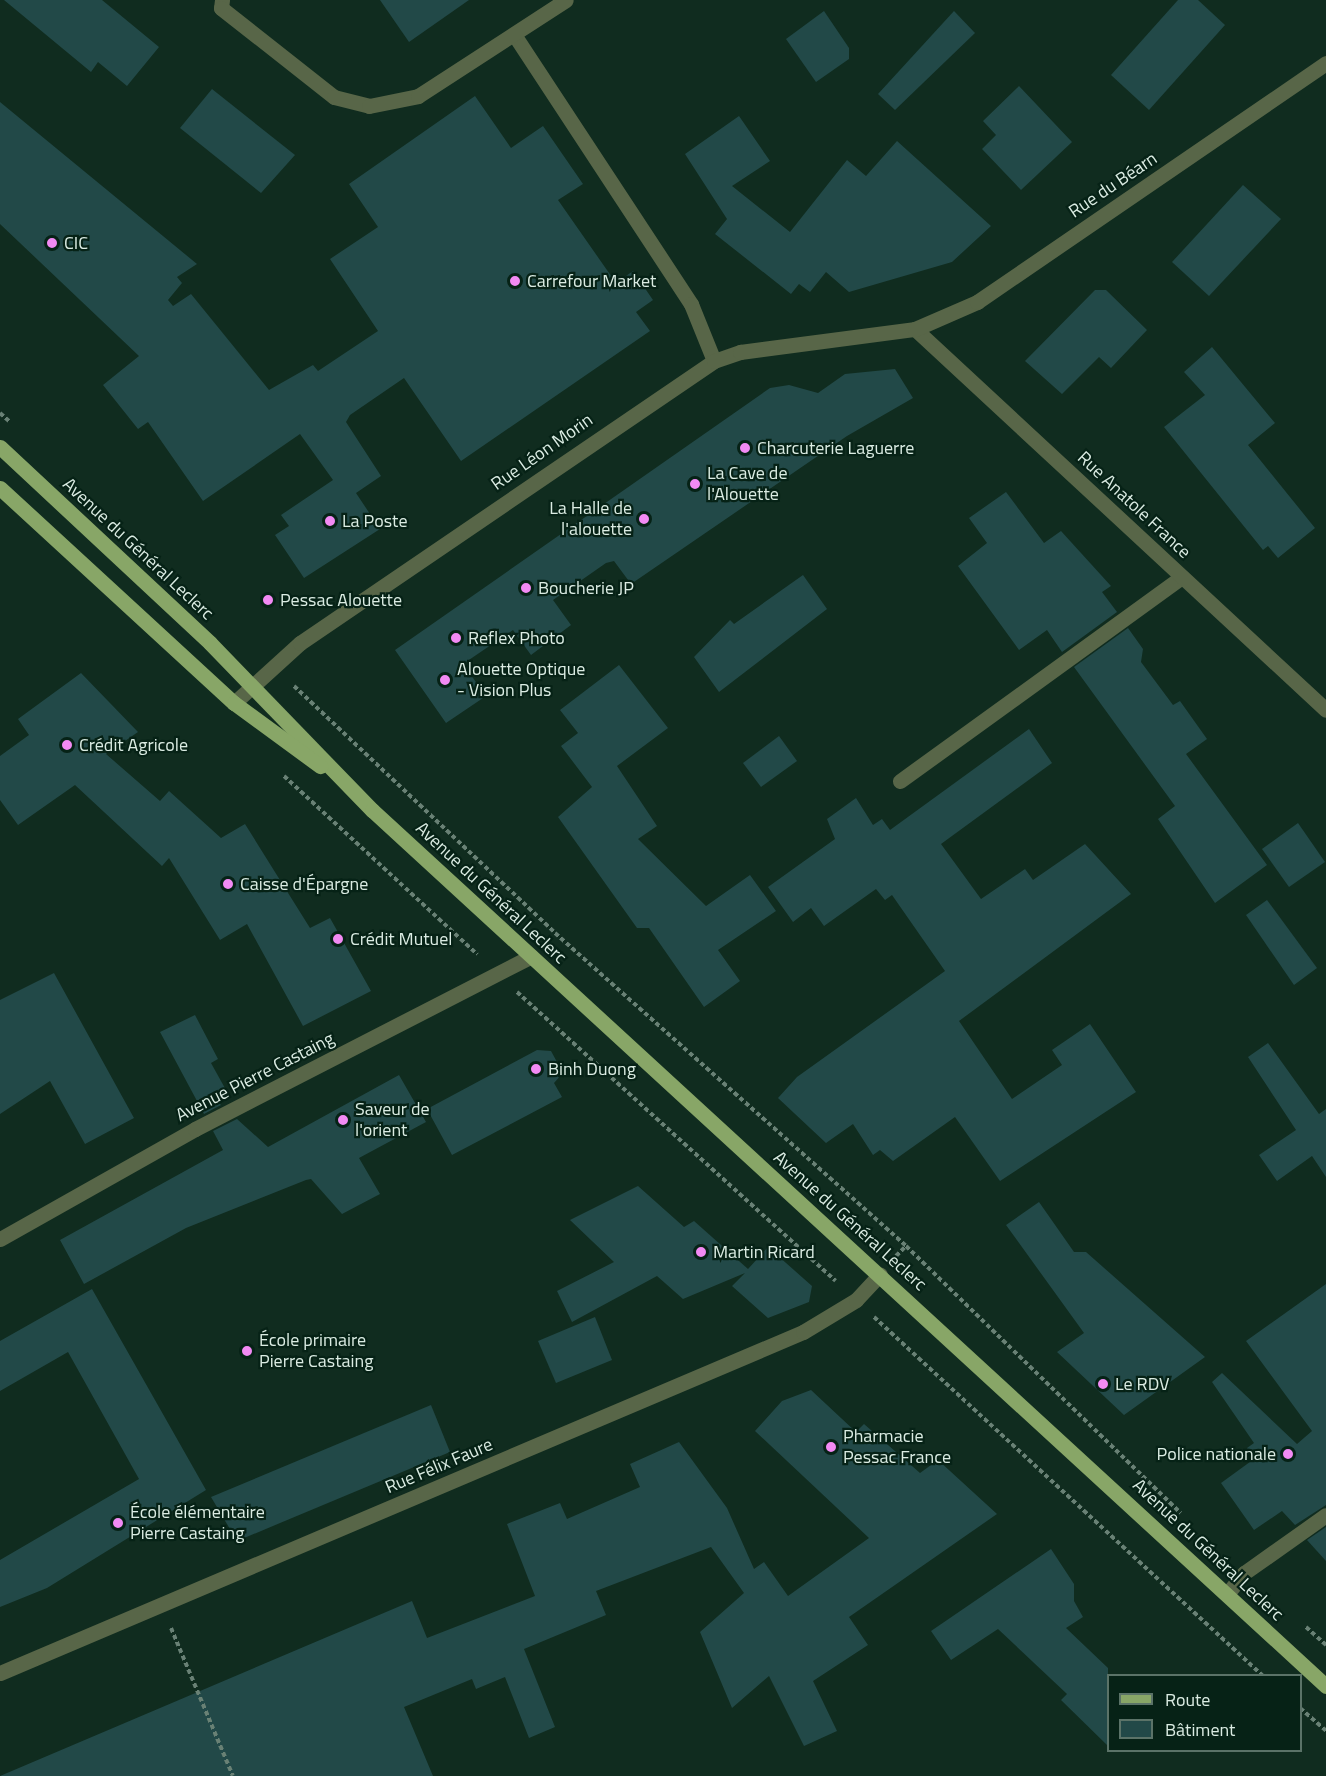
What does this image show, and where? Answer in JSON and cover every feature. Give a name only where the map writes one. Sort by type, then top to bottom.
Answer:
[{"type":"main road","name":"Avenue du Général Leclerc","points":[[0,447],[252,687],[346,786],[1326,1686]]},
{"type":"main road","name":"Avenue du Général Leclerc","points":[[0,488],[234,703],[346,786]]},
{"type":"street","points":[[218,3],[334,97],[369,106],[418,96],[515,36],[566,0]]},
{"type":"street","points":[[515,36],[691,304],[714,361]]},
{"type":"street","name":"Rue du Béarn","points":[[915,329],[977,302],[1326,63]]},
{"type":"street","name":"Rue Léon Morin","points":[[234,703],[310,636],[714,361],[740,352],[915,329]]},
{"type":"street","name":"Rue Anatole France","points":[[915,329],[1326,710]]},
{"type":"street","points":[[900,781],[1182,578]]},
{"type":"street","name":"Avenue Pierre Castaing","points":[[0,1239],[195,1129],[531,956]]},
{"type":"street","name":"Rue Félix Faure","points":[[0,1673],[803,1332],[856,1300],[880,1274]]},
{"type":"street","points":[[1227,1594],[1244,1573],[1326,1515]]},
{"type":"path","points":[[0,413],[16,428]]},
{"type":"path","points":[[274,667],[555,933],[906,1246],[1184,1515]]},
{"type":"path","points":[[281,773],[1261,1674]]},
{"type":"path","points":[[161,1605],[233,1776]]},
{"type":"path","points":[[1301,1623],[1326,1645]]},
{"type":"path","points":[[1302,1710],[1326,1731]]},
{"type":"building","points":[[4,0],[102,0],[159,47],[127,86],[98,62],[91,72]]},
{"type":"building","points":[[380,0],[469,0],[409,42]]},
{"type":"building","points":[[1178,0],[1198,0],[1225,25],[1149,110],[1111,75]]},
{"type":"building","points":[[824,11],[849,48],[849,59],[816,82],[786,39]]},
{"type":"building","points":[[954,11],[975,33],[895,110],[878,94]]},
{"type":"building","points":[[1019,86],[1072,142],[1021,190],[982,149],[996,135],[983,121]]},
{"type":"building","points":[[212,89],[295,155],[261,193],[180,128]]},
{"type":"building","points":[[475,96],[511,148],[543,126],[583,184],[558,200],[616,283],[633,271],[653,300],[636,312],[650,331],[461,461],[404,378],[350,415],[346,422],[381,476],[356,493],[380,529],[304,578],[275,535],[289,526],[281,515],[333,480],[300,434],[203,501],[148,422],[138,429],[103,385],[139,356],[0,224],[0,102],[197,264],[177,277],[182,283],[168,300],[173,306],[191,294],[269,390],[313,365],[318,371],[378,331],[330,259],[378,227],[349,184]]},
{"type":"building","points":[[739,116],[770,161],[732,186],[790,232],[847,160],[866,176],[897,141],[991,226],[952,262],[849,292],[826,272],[810,292],[799,284],[791,294],[715,234],[727,219],[685,154]]},
{"type":"building","points":[[1243,185],[1281,219],[1209,296],[1172,262]]},
{"type":"building","points":[[1095,290],[1106,290],[1147,330],[1111,368],[1099,357],[1062,394],[1025,361]]},
{"type":"building","points":[[1212,347],[1275,423],[1248,445],[1315,528],[1278,558],[1268,546],[1263,550],[1164,427],[1205,395],[1184,372]]},
{"type":"building","points":[[895,369],[913,398],[847,436],[631,584],[614,561],[606,563],[553,600],[571,625],[531,655],[513,630],[463,664],[486,696],[446,723],[395,650],[770,388],[789,385],[818,393],[845,374]]},
{"type":"building","points":[[1006,492],[1044,543],[1061,531],[1111,586],[1102,592],[1117,612],[1062,652],[1047,630],[1019,650],[958,566],[987,543],[969,518]]},
{"type":"building","points":[[803,575],[827,609],[719,692],[694,657],[730,620],[734,624]]},
{"type":"building","points":[[1128,628],[1143,649],[1141,662],[1173,705],[1180,701],[1207,739],[1186,754],[1267,865],[1215,903],[1158,819],[1175,806],[1074,667]]},
{"type":"building","points":[[619,665],[668,728],[617,766],[657,826],[638,839],[706,906],[750,875],[776,911],[718,950],[740,981],[704,1007],[649,928],[637,928],[558,817],[592,787],[561,746],[578,733],[560,710]]},
{"type":"building","points":[[81,673],[138,732],[106,754],[160,801],[169,791],[221,838],[245,824],[310,928],[330,918],[371,991],[303,1026],[247,924],[220,940],[169,858],[162,866],[75,785],[18,825],[0,800],[0,756],[29,735],[18,719]]},
{"type":"building","points":[[1029,729],[1052,763],[941,844],[981,899],[1025,869],[1033,880],[1085,844],[1131,894],[959,1021],[1012,1099],[1062,1065],[1052,1050],[1090,1024],[1136,1092],[1000,1181],[955,1117],[893,1161],[880,1150],[873,1155],[853,1124],[826,1143],[778,1098],[797,1077],[945,971],[892,895],[885,900],[876,889],[824,926],[811,908],[793,922],[768,887],[835,839],[827,819],[856,798],[873,825],[882,819],[890,830]]},
{"type":"building","points":[[779,736],[797,761],[761,787],[743,763]]},
{"type":"building","points":[[1298,823],[1325,862],[1289,887],[1262,849]]},
{"type":"building","points":[[1267,900],[1317,968],[1294,985],[1246,915]]},
{"type":"building","points":[[54,973],[134,1118],[85,1144],[50,1081],[0,1114],[0,1000]]},
{"type":"building","points":[[195,1015],[218,1059],[211,1063],[226,1090],[213,1097],[221,1105],[204,1114],[160,1032]]},
{"type":"building","points":[[1268,1043],[1319,1114],[1326,1109],[1326,1177],[1312,1156],[1277,1181],[1259,1155],[1296,1130],[1248,1057]]},
{"type":"building","points":[[537,1050],[551,1051],[563,1073],[554,1083],[562,1097],[452,1155],[427,1109]]},
{"type":"building","points":[[399,1075],[426,1122],[359,1158],[380,1194],[342,1214],[311,1179],[306,1180],[186,1228],[84,1284],[60,1240],[223,1150],[213,1131],[237,1119],[268,1147]]},
{"type":"building","points":[[638,1186],[684,1227],[694,1221],[748,1269],[768,1247],[812,1286],[809,1302],[768,1318],[732,1286],[745,1273],[683,1299],[657,1276],[572,1322],[557,1291],[614,1262],[570,1220]]},
{"type":"building","points":[[1039,1202],[1074,1252],[1086,1252],[1205,1357],[1124,1415],[1057,1352],[1084,1333],[1006,1225]]},
{"type":"building","points":[[1326,1284],[1326,1505],[1295,1525],[1282,1511],[1254,1530],[1221,1483],[1254,1459],[1247,1448],[1254,1443],[1212,1382],[1222,1373],[1297,1444],[1312,1431],[1246,1341]]},
{"type":"building","points":[[92,1289],[206,1490],[47,1588],[0,1607],[0,1560],[139,1479],[68,1352],[0,1391],[0,1341]]},
{"type":"building","points":[[595,1317],[612,1360],[556,1383],[538,1341]]},
{"type":"building","points":[[811,1390],[856,1432],[864,1424],[920,1473],[938,1460],[997,1514],[849,1617],[868,1645],[813,1681],[837,1731],[804,1746],[769,1676],[732,1708],[700,1632],[744,1593],[711,1547],[596,1591],[606,1615],[524,1649],[555,1727],[529,1738],[505,1677],[476,1689],[472,1679],[404,1707],[433,1776],[0,1776],[412,1601],[427,1638],[535,1596],[507,1524],[560,1503],[567,1519],[640,1487],[630,1464],[679,1442],[727,1508],[754,1569],[764,1562],[788,1596],[869,1538],[755,1431],[782,1401]]},
{"type":"building","points":[[431,1405],[450,1452],[237,1541],[211,1497]]},
{"type":"building","points":[[1326,1527],[1326,1561],[1307,1540]]},
{"type":"building","points":[[1051,1549],[1074,1584],[1074,1601],[1083,1617],[1066,1628],[1108,1668],[1107,1745],[1061,1700],[1067,1694],[998,1629],[951,1660],[931,1631]]},
{"type":"place","name":"CIC","points":[[52,243]]},
{"type":"place","name":"Carrefour Market","points":[[515,281]]},
{"type":"place","name":"Charcuterie Laguerre","points":[[745,448]]},
{"type":"place","name":"La Cave de l'Alouette","points":[[695,484]]},
{"type":"place","name":"La Halle de l'alouette","points":[[644,519]]},
{"type":"place","name":"La Poste","points":[[330,521]]},
{"type":"place","name":"Boucherie JP","points":[[526,588]]},
{"type":"place","name":"Pessac Alouette","points":[[268,600]]},
{"type":"place","name":"Reflex Photo","points":[[456,638]]},
{"type":"place","name":"Alouette Optique - Vision Plus","points":[[445,680]]},
{"type":"place","name":"Crédit Agricole","points":[[67,745]]},
{"type":"place","name":"Caisse d'Épargne","points":[[228,884]]},
{"type":"place","name":"Crédit Mutuel","points":[[338,939]]},
{"type":"place","name":"Binh Duong","points":[[536,1069]]},
{"type":"place","name":"Saveur de l'orient","points":[[343,1120]]},
{"type":"place","name":"Martin Ricard","points":[[701,1252]]},
{"type":"place","name":"École primaire Pierre Castaing","points":[[247,1351]]},
{"type":"place","name":"Le RDV","points":[[1103,1384]]},
{"type":"place","name":"Pharmacie Pessac France","points":[[831,1447]]},
{"type":"place","name":"Police nationale","points":[[1288,1454]]},
{"type":"place","name":"École élémentaire Pierre Castaing","points":[[118,1523]]}]
